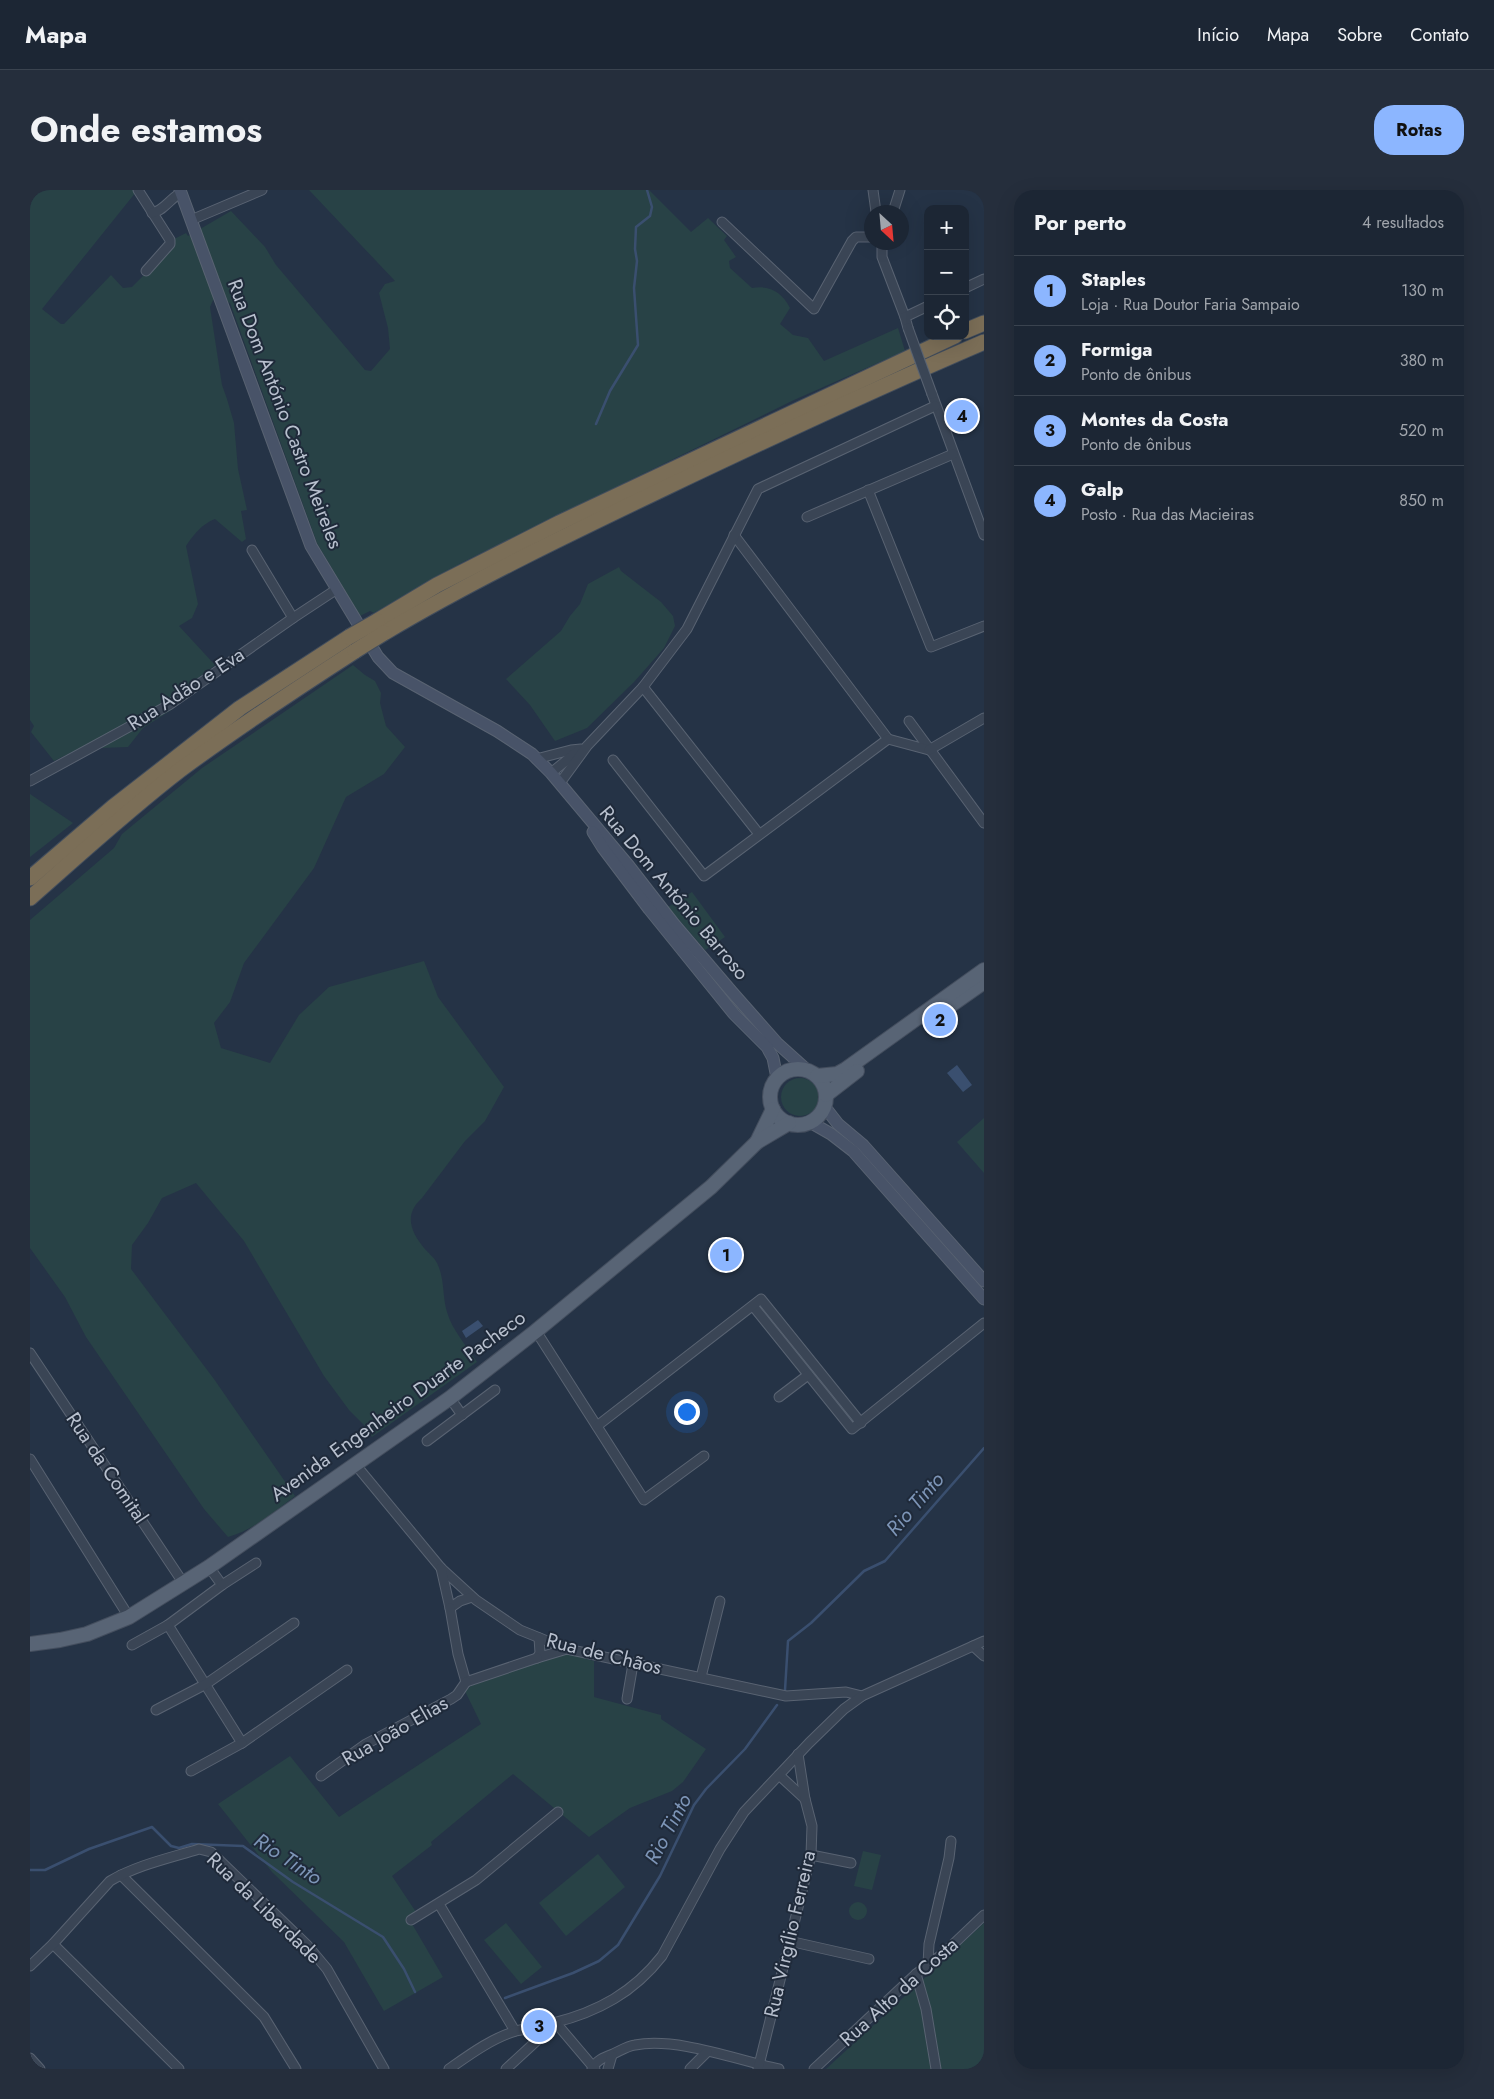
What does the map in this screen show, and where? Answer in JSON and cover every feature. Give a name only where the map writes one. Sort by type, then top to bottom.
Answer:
[{"type":"highway","points":[[969,329],[984,323]]},
{"type":"highway","points":[[30,898],[179,771],[352,644],[380,627],[437,585],[559,523],[947,340]]},
{"type":"highway","points":[[380,627],[444,598],[566,536],[896,380],[984,342]]},
{"type":"highway","points":[[30,878],[113,807],[232,714],[299,668],[352,644]]},
{"type":"main road","name":"Rua Dom António Castro Meireles","points":[[181,192],[311,546],[378,657],[393,673],[497,731],[536,759],[551,773],[580,808]]},
{"type":"main road","name":"Rua Dom António Barroso","points":[[580,808],[629,866],[674,924],[776,1043],[812,1073]]},
{"type":"main road","name":"Rua Dom António Barroso","points":[[580,808],[603,848],[649,909],[734,1014],[767,1047],[773,1058],[777,1078]]},
{"type":"main road","points":[[984,970],[837,1074],[812,1073],[796,1069],[786,1072],[777,1078],[771,1088],[770,1098],[773,1109],[779,1118],[789,1123],[800,1125],[810,1122],[819,1115],[825,1101],[984,982]]},
{"type":"main road","points":[[812,1073],[823,1084],[825,1101],[838,1124],[864,1144],[984,1281]]},
{"type":"main road","name":"Avenida Engenheiro Duarte Pacheco","points":[[757,1142],[773,1109]]},
{"type":"main road","points":[[810,1122],[831,1134],[853,1151],[984,1299]]},
{"type":"main road","name":"Avenida Engenheiro Duarte Pacheco","points":[[30,1644],[87,1634],[129,1617],[209,1567],[450,1398],[711,1187],[757,1142],[789,1123]]},
{"type":"street","points":[[138,190],[170,244],[146,271]]},
{"type":"street","points":[[191,220],[262,190]]},
{"type":"street","points":[[873,190],[874,205]]},
{"type":"street","points":[[895,205],[900,190]]},
{"type":"street","points":[[152,213],[161,210],[181,192]]},
{"type":"street","points":[[722,222],[814,309],[852,241],[856,237],[864,237]]},
{"type":"street","points":[[882,250],[882,257],[935,406],[981,519],[984,535]]},
{"type":"street","points":[[969,286],[984,279]]},
{"type":"street","points":[[905,318],[924,308]]},
{"type":"street","points":[[551,773],[584,748],[644,687],[687,629],[758,490],[935,406]]},
{"type":"street","points":[[807,516],[953,454]]},
{"type":"street","points":[[868,490],[931,647],[984,626]]},
{"type":"street","points":[[734,535],[888,739],[928,750],[984,718]]},
{"type":"street","points":[[252,550],[293,618]]},
{"type":"street","name":"Rua Adão e Eva","points":[[30,781],[169,705],[293,618],[338,589]]},
{"type":"street","points":[[644,687],[758,834]]},
{"type":"street","points":[[909,722],[984,824]]},
{"type":"street","points":[[613,760],[704,876],[888,739]]},
{"type":"street","points":[[536,759],[584,748]]},
{"type":"street","points":[[560,784],[584,748]]},
{"type":"street","points":[[598,1426],[761,1300],[860,1423]]},
{"type":"street","points":[[753,1306],[852,1429],[984,1322]]},
{"type":"street","points":[[536,1330],[644,1500],[704,1456]]},
{"type":"street","name":"Rua da Comital","points":[[30,1353],[184,1584]]},
{"type":"street","points":[[779,1397],[808,1375]]},
{"type":"street","points":[[427,1441],[496,1390]]},
{"type":"street","points":[[450,1398],[462,1414]]},
{"type":"street","points":[[30,1459],[129,1617]]},
{"type":"street","name":"Rua de Chãos","points":[[355,1464],[441,1568],[493,1614],[539,1638],[567,1649],[786,1696],[846,1692],[862,1696]]},
{"type":"street","points":[[132,1645],[168,1625],[222,1585],[256,1563]]},
{"type":"street","points":[[209,1567],[222,1585]]},
{"type":"street","points":[[441,1568],[458,1654],[466,1682],[567,1649]]},
{"type":"street","points":[[450,1608],[460,1601],[472,1597]]},
{"type":"street","points":[[701,1677],[720,1601]]},
{"type":"street","points":[[156,1710],[206,1684],[294,1624]]},
{"type":"street","points":[[168,1625],[242,1743]]},
{"type":"street","points":[[537,1658],[540,1653],[539,1638]]},
{"type":"street","points":[[449,2069],[489,2043],[515,2031],[556,2022],[615,1999],[634,1987],[652,1970],[662,1956],[720,1849],[744,1812],[798,1754],[844,1709],[862,1696],[984,1641]]},
{"type":"street","points":[[973,1646],[984,1656]]},
{"type":"street","points":[[627,1699],[633,1664]]},
{"type":"street","points":[[191,1771],[242,1743],[347,1670]]},
{"type":"street","name":"Rua João Elias","points":[[321,1776],[366,1744],[451,1699],[457,1695],[466,1682]]},
{"type":"street","name":"Rua Virgílio Ferreira","points":[[759,2067],[811,1855],[812,1826],[805,1799],[798,1754]]},
{"type":"street","points":[[779,1775],[805,1799]]},
{"type":"street","points":[[410,1920],[439,1904],[496,1865],[558,1812]]},
{"type":"street","points":[[928,1965],[929,1944],[949,1858],[951,1841]]},
{"type":"street","name":"Rua da Liberdade","points":[[30,1966],[53,1944],[110,1881],[121,1875],[199,1849],[211,1852],[317,1957],[326,1969],[384,2069]]},
{"type":"street","points":[[811,1855],[851,1863]]},
{"type":"street","points":[[121,1875],[264,2017],[296,2069]]},
{"type":"street","points":[[439,1904],[515,2031]]},
{"type":"street","name":"Rua Alto da Costa","points":[[814,2069],[916,1974],[944,1953],[984,1915]]},
{"type":"street","points":[[789,1941],[869,1959]]},
{"type":"street","points":[[53,1944],[175,2068]]},
{"type":"street","points":[[916,1974],[926,2008],[936,2069]]},
{"type":"street","points":[[556,2022],[594,2068],[605,2057],[632,2045],[648,2043],[708,2052],[759,2067],[779,2069]]},
{"type":"street","points":[[506,2069],[556,2022]]},
{"type":"street","points":[[690,2069],[708,2052]]},
{"type":"street","points":[[608,2069],[612,2055]]},
{"type":"street","points":[[30,2058],[40,2069]]},
{"type":"green space","points":[[30,190],[135,190],[136,192],[42,309],[61,324],[64,324],[111,275],[123,288],[132,287],[174,245],[174,239],[186,233],[188,236],[231,211],[265,247],[276,265],[365,370],[371,371],[390,349],[388,328],[379,293],[385,284],[395,281],[309,190],[649,190],[691,232],[708,218],[727,236],[724,240],[736,257],[729,261],[730,268],[752,288],[770,289],[779,294],[790,308],[780,324],[793,335],[808,338],[824,361],[898,328],[905,351],[794,400],[465,561],[374,613],[370,611],[360,616],[317,543],[230,303],[214,298],[210,307],[222,385],[234,423],[238,469],[247,510],[241,511],[246,539],[242,542],[215,519],[202,527],[192,537],[186,546],[198,604],[192,618],[179,626],[215,665],[164,704],[173,709],[143,728],[128,747],[101,748],[85,746],[54,761],[31,732],[34,726],[30,720]]},
{"type":"green space","points":[[619,567],[621,571],[661,602],[673,616],[675,626],[664,648],[634,682],[587,728],[555,741],[530,705],[506,679],[561,631],[580,604],[588,584]]},
{"type":"green space","points":[[353,665],[375,681],[381,693],[380,703],[386,726],[405,747],[384,774],[346,797],[314,868],[244,963],[230,1002],[214,1023],[221,1048],[270,1063],[299,1015],[329,987],[424,961],[438,997],[504,1087],[485,1121],[465,1141],[416,1204],[411,1216],[412,1229],[415,1235],[436,1261],[440,1269],[445,1306],[449,1319],[477,1362],[372,1437],[367,1428],[349,1410],[324,1376],[244,1241],[196,1183],[162,1198],[148,1223],[132,1245],[131,1269],[214,1379],[295,1496],[255,1525],[228,1537],[204,1509],[86,1337],[65,1297],[30,1248],[30,920],[114,848],[122,834],[202,768]]},
{"type":"green space","points":[[30,794],[73,823],[30,857]]},
{"type":"green space","points":[[692,892],[725,937],[705,950],[668,907]]},
{"type":"green space","points":[[800,1078],[814,1083],[819,1097],[814,1111],[800,1116],[786,1111],[781,1097],[786,1083]]},
{"type":"green space","points":[[984,1118],[984,1173],[957,1142]]},
{"type":"green space","points":[[565,1653],[594,1661],[594,1697],[661,1715],[661,1719],[706,1749],[683,1782],[672,1791],[630,1808],[589,1837],[513,1774],[431,1842],[432,1845],[392,1876],[416,1912],[408,1917],[443,1977],[384,2011],[344,1942],[272,1872],[218,1804],[290,1756],[339,1817],[481,1724],[465,1691],[471,1686]]},
{"type":"green space","points":[[863,1851],[881,1855],[872,1890],[854,1886]]},
{"type":"green space","points":[[598,1854],[625,1887],[566,1936],[539,1903]]},
{"type":"green space","points":[[858,1902],[864,1905],[867,1911],[864,1917],[858,1920],[852,1917],[849,1911],[852,1905]]},
{"type":"green space","points":[[506,1923],[542,1967],[521,1984],[484,1940]]},
{"type":"green space","points":[[984,1923],[984,2069],[826,2069]]},
{"type":"water","points":[[957,1065],[972,1085],[963,1092],[947,1073]]},
{"type":"water","points":[[478,1320],[483,1326],[466,1338],[462,1331]]},
{"type":"waterway","points":[[596,424],[610,391],[638,345],[634,288],[637,261],[635,249],[636,227],[650,216],[652,207],[647,190]]},
{"type":"waterway","name":"Rio Tinto","points":[[785,1690],[788,1641],[811,1623],[864,1571],[885,1561],[984,1448]]},
{"type":"waterway","name":"Rio Tinto","points":[[505,1998],[573,1973],[599,1961],[618,1945],[660,1876],[694,1805],[706,1789],[745,1749],[777,1705]]},
{"type":"waterway","name":"Rio Tinto","points":[[30,1870],[45,1870],[89,1849],[152,1827],[171,1846],[179,1848],[192,1844],[243,1846],[293,1882],[383,1937],[404,1969],[415,1992]]},
{"type":"place","name":"Galp","points":[[962,416]]},
{"type":"place","name":"Formiga","points":[[940,1020]]},
{"type":"place","name":"Staples","points":[[726,1255]]},
{"type":"place","name":"Montes da Costa","points":[[539,2026]]}]
